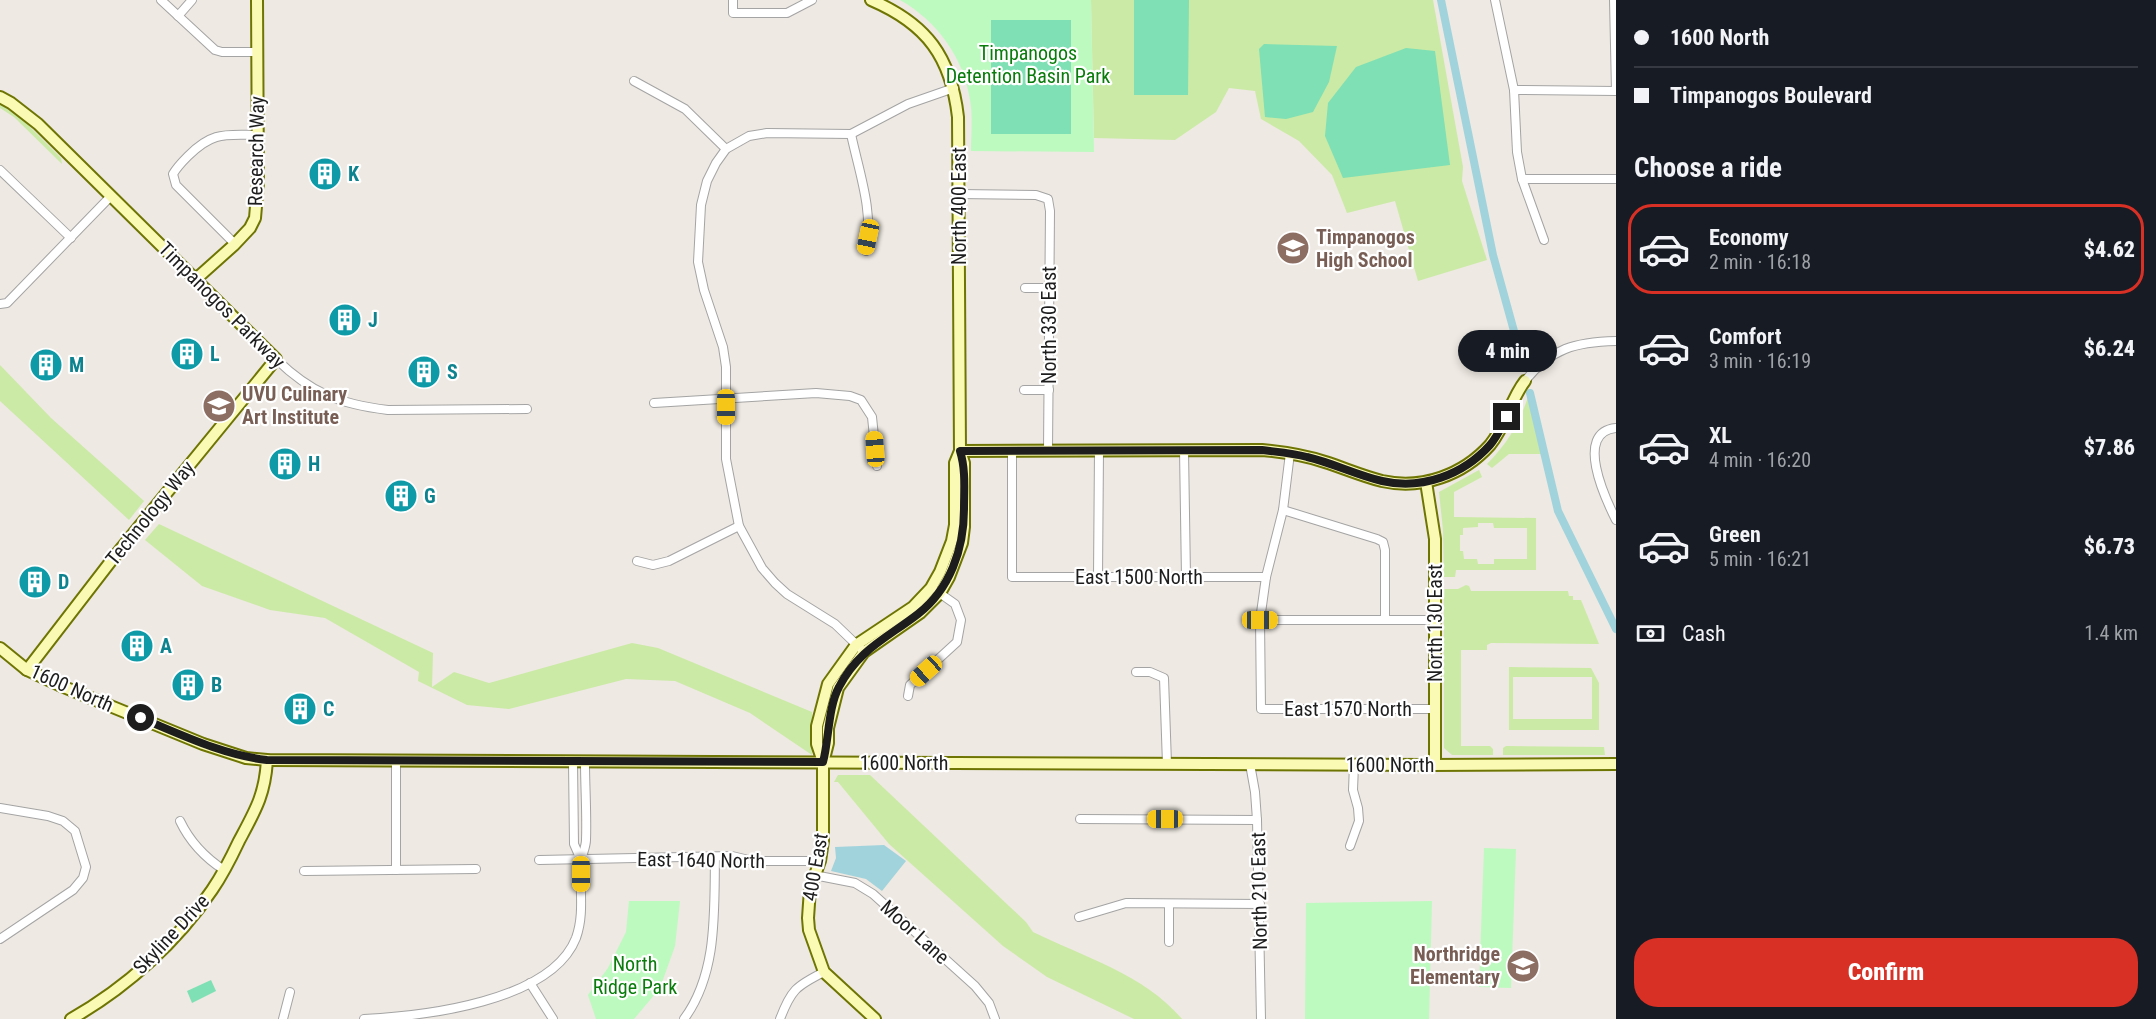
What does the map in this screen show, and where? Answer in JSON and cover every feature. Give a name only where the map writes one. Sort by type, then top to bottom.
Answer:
[{"type":"street","points":[[161,0],[215,50],[257,52]]},
{"type":"street","points":[[178,16],[192,0]]},
{"type":"street","name":"Research Way","points":[[196,279],[235,244],[250,228],[255,218],[258,183],[257,0]]},
{"type":"street","points":[[733,0],[734,13],[787,13],[812,0]]},
{"type":"street","name":"North 400 East","points":[[871,0],[901,14],[929,38],[944,60],[954,88],[958,117],[960,451]]},
{"type":"street","points":[[1495,0],[1514,90],[1514,132],[1522,178],[1544,240]]},
{"type":"street","points":[[1514,90],[1616,91],[1614,0]]},
{"type":"street","points":[[634,81],[685,109],[726,149]]},
{"type":"street","points":[[860,649],[835,624],[787,594],[775,583],[762,568],[739,526],[726,459],[723,347],[704,290],[698,262],[701,205],[707,181],[726,149],[754,136],[767,133],[851,134],[908,104],[954,88]]},
{"type":"street","name":"Timpanogos Parkway","points":[[0,97],[38,124],[276,359],[294,376],[318,392],[338,400],[388,410],[527,409]]},
{"type":"street","points":[[851,134],[867,206],[866,250]]},
{"type":"street","points":[[235,244],[176,185],[173,174],[197,147],[212,137],[258,135]]},
{"type":"street","points":[[0,170],[71,238]]},
{"type":"street","points":[[1522,178],[1616,179]]},
{"type":"street","name":"North 330 East","points":[[959,194],[1036,195],[1048,200],[1050,211],[1048,450]]},
{"type":"street","points":[[0,304],[7,303],[111,196]]},
{"type":"street","points":[[1024,288],[1049,288]]},
{"type":"street","points":[[960,451],[1262,450],[1290,453],[1326,462],[1383,481],[1405,484],[1426,482],[1452,474],[1478,457],[1492,443],[1525,381],[1541,361],[1565,348],[1582,343],[1616,341]]},
{"type":"street","name":"Technology Way","points":[[27,670],[111,561],[276,359]]},
{"type":"street","points":[[1023,390],[1049,390]]},
{"type":"street","points":[[654,403],[816,393],[850,396],[861,400],[872,417],[877,466]]},
{"type":"street","points":[[1616,428],[1605,430],[1599,435],[1594,445],[1597,466],[1608,504],[1616,520]]},
{"type":"street","name":"East 1500 North","points":[[1012,450],[1012,577],[1266,577]]},
{"type":"street","points":[[1098,577],[1099,450]]},
{"type":"street","points":[[1184,450],[1185,577]]},
{"type":"street","name":"400 East","points":[[875,1019],[824,972],[809,930],[808,903],[823,841],[823,762],[828,743],[828,728],[838,688],[860,649],[920,613],[935,590],[949,577],[962,543],[964,527],[964,463],[960,451]]},
{"type":"street","points":[[1290,453],[1282,510],[1266,577],[1260,620],[1435,620]]},
{"type":"street","name":"North 130 East","points":[[1426,482],[1435,539],[1435,765]]},
{"type":"street","points":[[1282,510],[1383,542],[1385,620]]},
{"type":"street","points":[[637,561],[653,565],[669,561],[739,526]]},
{"type":"street","points":[[908,696],[910,685],[957,642],[961,620],[955,604],[935,590]]},
{"type":"street","name":"East 1570 North","points":[[1260,620],[1261,709],[1435,709]]},
{"type":"street","name":"1600 North","points":[[0,648],[27,670],[59,685],[203,744],[246,758],[267,760],[1616,764]]},
{"type":"street","points":[[1136,672],[1150,672],[1164,678],[1167,764]]},
{"type":"street","name":"Skyline Drive","points":[[72,1019],[116,989],[167,945],[201,906],[224,870],[261,797],[267,760]]},
{"type":"street","points":[[396,761],[396,870]]},
{"type":"street","points":[[573,762],[574,844],[581,860]]},
{"type":"street","points":[[364,1019],[430,1013],[513,992],[556,966],[567,955],[575,939],[582,915],[581,860],[586,840],[585,762]]},
{"type":"street","name":"North 210 East","points":[[1250,764],[1257,820],[1261,1019]]},
{"type":"street","points":[[1350,846],[1359,821],[1353,790],[1354,765]]},
{"type":"street","points":[[0,808],[48,816],[63,821],[75,831],[86,867],[83,878],[73,890],[0,939]]},
{"type":"street","points":[[1080,819],[1257,820]]},
{"type":"street","points":[[180,821],[187,835],[201,853],[224,870]]},
{"type":"street","name":"East 1640 North","points":[[539,860],[732,856],[753,861],[820,861]]},
{"type":"street","points":[[684,1019],[695,1002],[707,968],[714,917],[715,857]]},
{"type":"street","points":[[304,872],[476,869]]},
{"type":"street","name":"Moor Lane","points":[[814,875],[855,883],[873,894],[975,986],[989,1003],[995,1019]]},
{"type":"street","points":[[1079,916],[1126,903],[1260,904]]},
{"type":"street","points":[[1169,904],[1169,942]]},
{"type":"street","points":[[780,1019],[788,998],[801,983],[824,972]]},
{"type":"street","points":[[530,983],[553,1019]]},
{"type":"street","points":[[283,1019],[290,992]]},
{"type":"green space","name":"Timpanogos Detention Basin Park","points":[[900,0],[1091,0],[1094,152],[971,151],[971,106],[967,85],[955,55],[947,42],[926,19]]},
{"type":"green space","points":[[1091,0],[1433,0],[1463,167],[1462,181],[1487,260],[1418,281],[1395,201],[1347,213],[1332,175],[1299,141],[1261,119],[1255,91],[1229,88],[1216,112],[1175,140],[1094,138]]},
{"type":"green space","points":[[1134,0],[1189,0],[1188,95],[1134,95]]},
{"type":"green space","points":[[991,20],[1071,20],[1071,134],[991,134]]},
{"type":"green space","points":[[1264,44],[1337,46],[1329,82],[1313,112],[1286,119],[1265,117],[1259,49]]},
{"type":"green space","points":[[1406,48],[1435,51],[1450,165],[1343,178],[1325,136],[1328,103],[1356,67]]},
{"type":"green space","points":[[0,104],[23,120],[61,158],[62,164],[14,117],[0,108]]},
{"type":"green space","points":[[0,365],[51,418],[144,501],[129,520],[0,401]]},
{"type":"green space","points":[[1529,394],[1542,454],[1509,454],[1492,468],[1487,464],[1512,432]]},
{"type":"green space","points":[[1479,470],[1482,477],[1454,492],[1454,517],[1536,518],[1536,570],[1456,570],[1455,577],[1444,577],[1439,492]],"holes":[[[1478,523],[1493,523],[1494,528],[1527,528],[1527,559],[1494,559],[1494,564],[1478,564],[1477,559],[1464,559],[1463,551],[1460,551],[1460,535],[1463,535],[1463,528],[1478,527]]]},
{"type":"green space","points":[[159,524],[433,653],[432,687],[454,672],[489,683],[632,643],[658,648],[812,712],[812,755],[750,713],[675,681],[626,679],[509,709],[467,705],[418,681],[419,672],[325,618],[270,610],[202,586],[145,540]]},
{"type":"green space","points":[[1466,585],[1471,591],[1568,591],[1569,596],[1573,596],[1573,600],[1581,600],[1599,644],[1491,643],[1487,645],[1487,650],[1461,650],[1461,746],[1490,746],[1493,749],[1493,755],[1452,755],[1444,748],[1444,589],[1458,589]]},
{"type":"green space","points":[[1509,667],[1591,668],[1599,683],[1599,730],[1509,730]],"holes":[[[1513,677],[1592,677],[1592,719],[1513,719]]]},
{"type":"green space","points":[[1506,746],[1604,747],[1605,755],[1503,755],[1503,748]]},
{"type":"green space","points":[[838,775],[870,775],[1026,922],[1033,932],[1132,979],[1150,990],[1182,1019],[1134,1019],[1047,977],[1003,946],[889,844],[838,782],[834,782]]},
{"type":"green space","points":[[1484,848],[1516,849],[1511,988],[1479,987]]},
{"type":"green space","name":"North Ridge Park","points":[[629,901],[680,901],[675,946],[660,988],[634,1019],[596,1019],[588,995],[608,968],[626,932]]},
{"type":"green space","points":[[1432,901],[1429,1019],[1305,1019],[1306,903]]},
{"type":"green space","points":[[211,980],[216,991],[192,1003],[187,991]]},
{"type":"water","points":[[884,845],[906,861],[882,891],[866,879],[831,871],[836,858],[835,847]]},
{"type":"waterway","points":[[1441,0],[1493,255],[1522,360]]},
{"type":"waterway","points":[[1530,393],[1558,511],[1616,629]]},
{"type":"place","name":"K","points":[[325,174]]},
{"type":"place","name":"Timpanogos High School","points":[[1293,248]]},
{"type":"place","name":"J","points":[[345,320]]},
{"type":"place","name":"L","points":[[187,354]]},
{"type":"place","name":"M","points":[[46,365]]},
{"type":"place","name":"S","points":[[424,372]]},
{"type":"place","name":"UVU Culinary Art Institute","points":[[219,406]]},
{"type":"place","name":"H","points":[[285,464]]},
{"type":"place","name":"G","points":[[401,496]]},
{"type":"place","name":"D","points":[[35,582]]},
{"type":"place","name":"A","points":[[137,646]]},
{"type":"place","name":"B","points":[[188,685]]},
{"type":"place","name":"C","points":[[300,709]]},
{"type":"place","name":"Northridge Elementary","points":[[1523,966]]},
{"type":"route","points":[[141,718],[203,744],[246,758],[267,760],[823,762],[828,743],[828,728],[838,688],[864,652],[920,613],[940,593],[949,577],[962,543],[964,527],[964,463],[960,451],[1262,450],[1308,457],[1364,476],[1405,484],[1426,482],[1452,474],[1469,464],[1492,443],[1507,417]]}]
